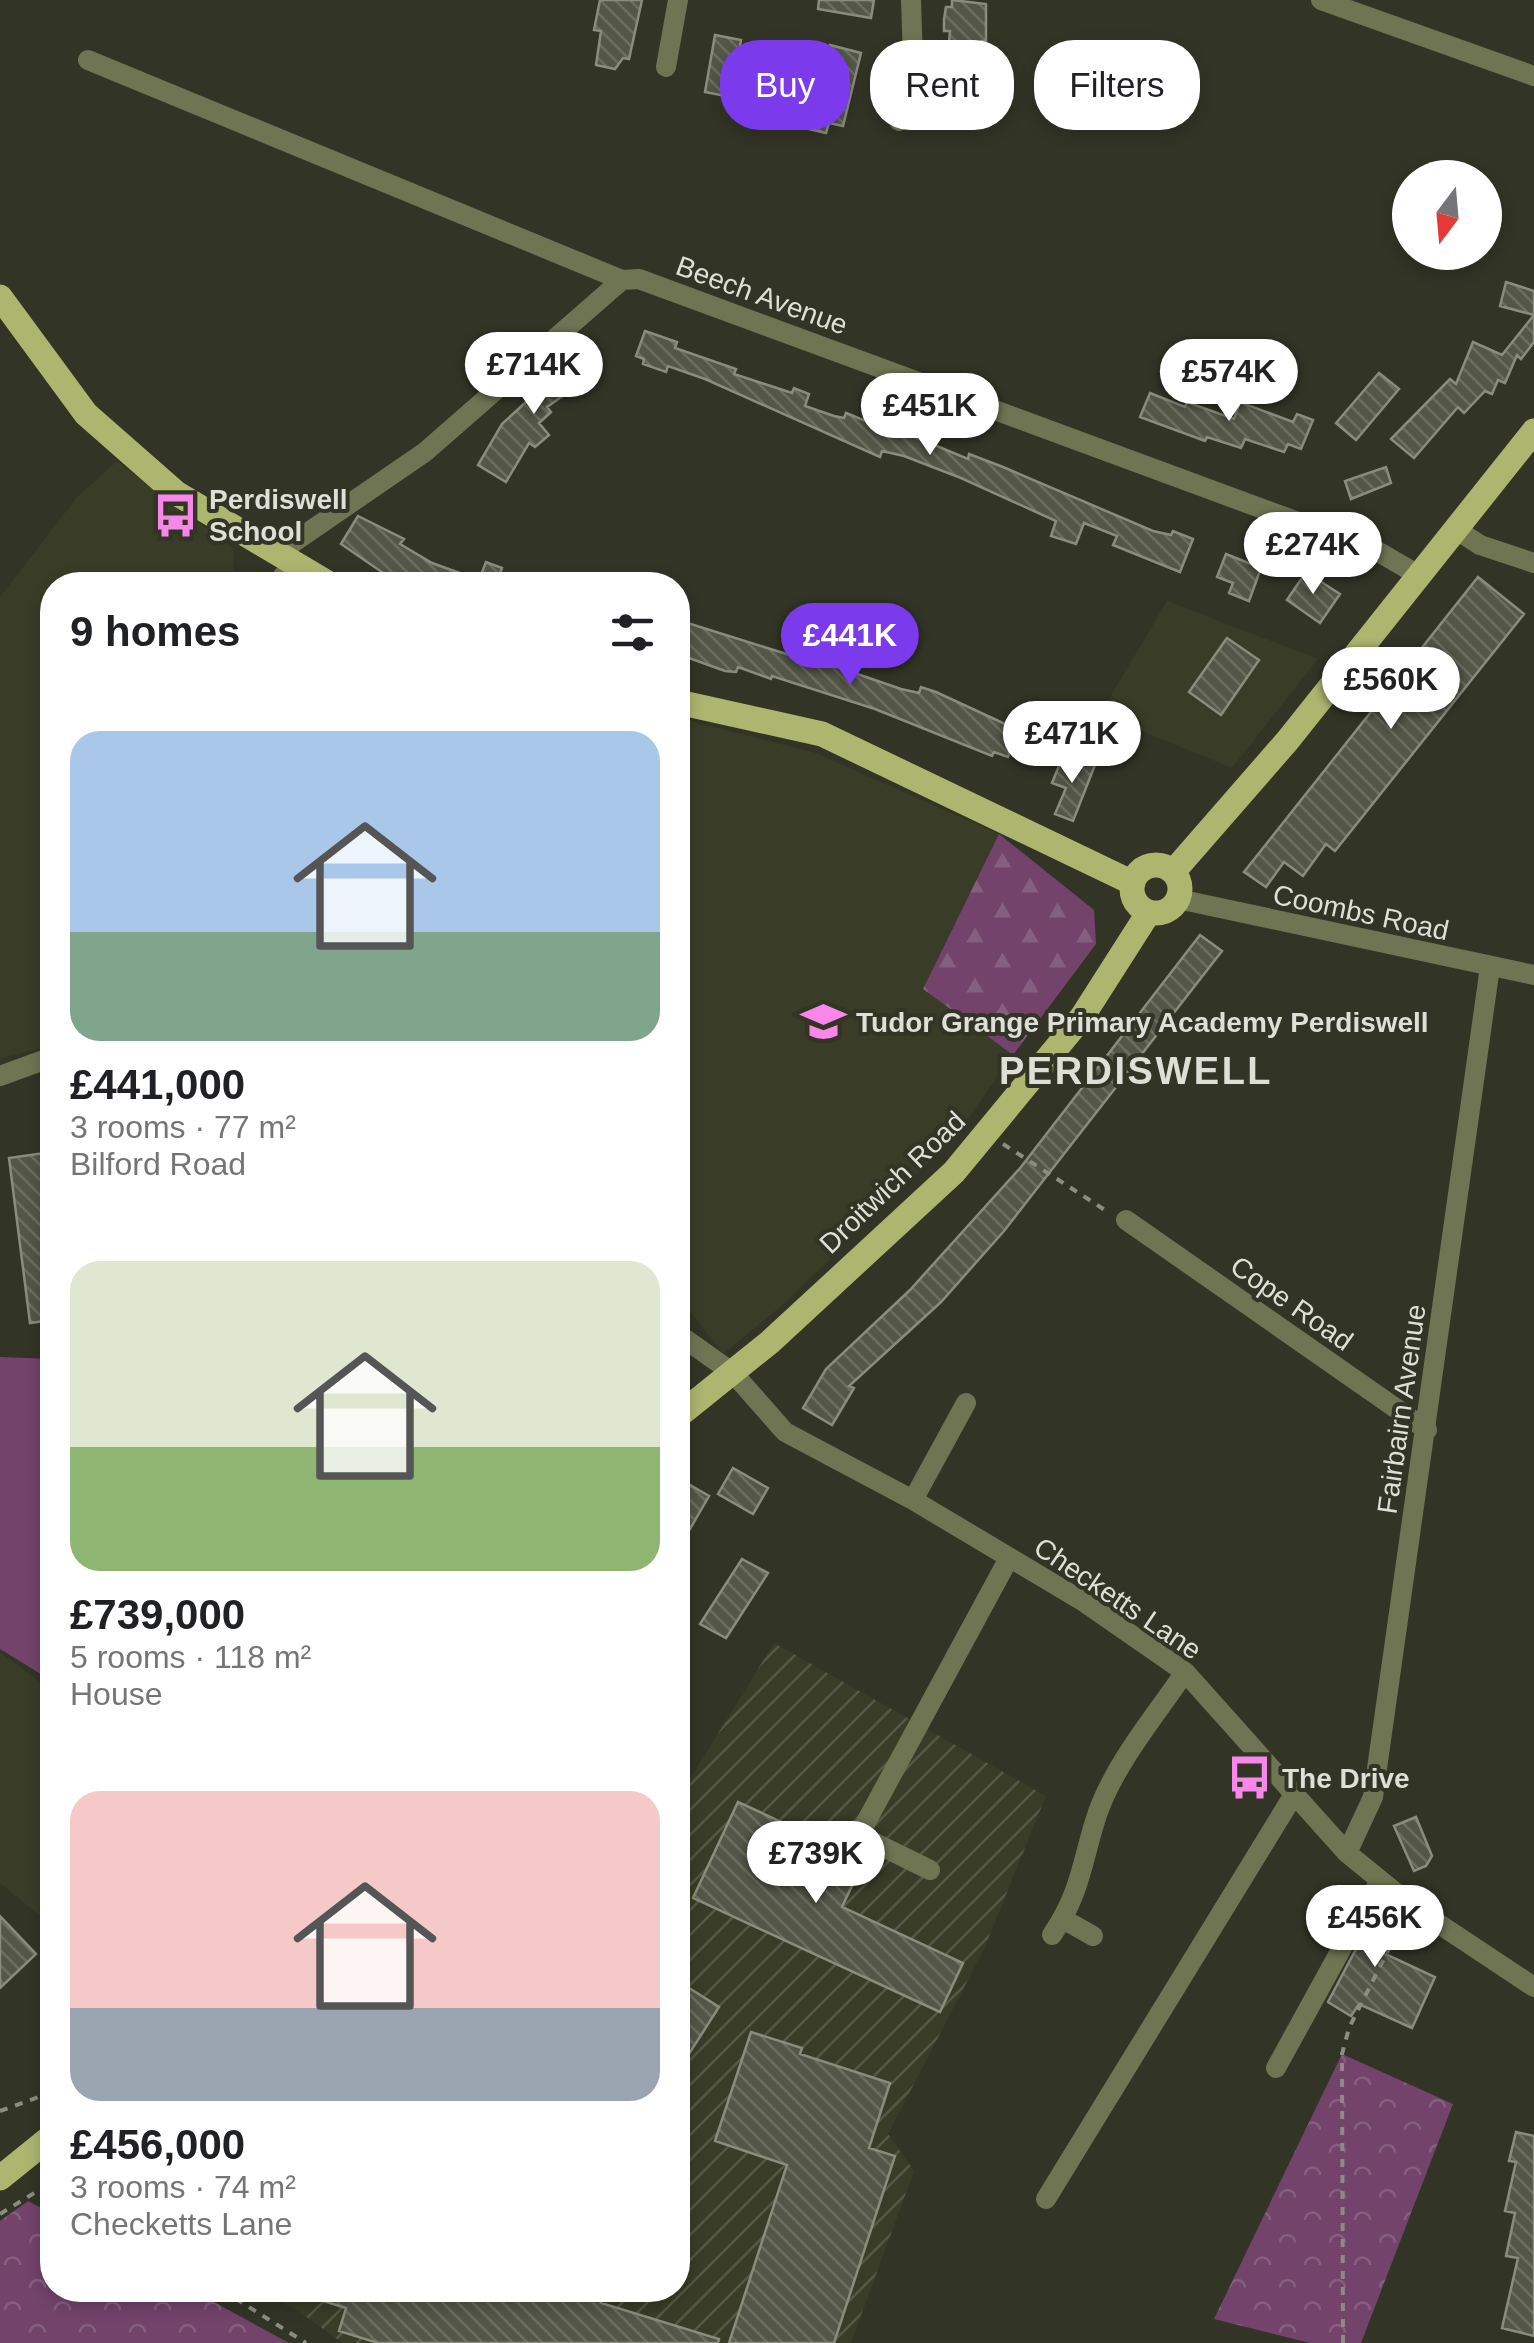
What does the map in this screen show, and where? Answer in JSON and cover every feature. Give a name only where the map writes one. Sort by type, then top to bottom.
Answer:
[{"type":"main road","points":[[0,298],[86,414],[176,493],[309,572]]},
{"type":"main road","points":[[1174,872],[1288,740],[1534,431]]},
{"type":"main road","points":[[690,705],[822,734],[1133,883]]},
{"type":"main road","points":[[1152,865],[1174,872],[1180,882],[1178,899],[1166,912],[1150,912],[1135,902],[1133,883],[1141,870],[1152,865]]},
{"type":"main road","name":"Droitwich Road","points":[[690,1407],[733,1373],[954,1172],[1082,1017],[1150,912]]},
{"type":"main road","points":[[0,2178],[40,2146]]},
{"type":"street","points":[[666,67],[678,0]]},
{"type":"street","points":[[911,0],[912,40]]},
{"type":"street","points":[[1321,0],[1534,76]]},
{"type":"street","name":"Beech Avenue","points":[[88,60],[622,280],[640,279],[1322,530],[1377,551],[1420,576]]},
{"type":"street","points":[[281,572],[286,558],[426,452],[622,280]]},
{"type":"street","points":[[1456,530],[1480,545],[1534,563]]},
{"type":"street","name":"Coombs Road","points":[[1178,899],[1534,975]]},
{"type":"street","name":"Fairbairn Avenue","points":[[1347,1854],[1372,1797],[1490,967]]},
{"type":"street","points":[[0,1076],[40,1061]]},
{"type":"street","name":"Cope Road","points":[[1126,1220],[1427,1430]]},
{"type":"street","name":"Checketts Lane","points":[[690,1343],[733,1373],[785,1432],[913,1500],[1185,1672],[1347,1854],[1412,1906],[1534,1986]]},
{"type":"street","points":[[913,1500],[966,1403]]},
{"type":"street","points":[[930,1870],[859,1834],[1009,1558]]},
{"type":"street","points":[[1093,1936],[1057,1927],[1088,1861],[1099,1810],[1132,1750],[1185,1672]]},
{"type":"street","points":[[1046,2199],[1294,1796]]},
{"type":"street","points":[[1362,1910],[1380,1881]]},
{"type":"street","points":[[1276,2068],[1343,1946]]},
{"type":"path","points":[[986,1133],[1126,1220]]},
{"type":"path","points":[[1343,2343],[1342,2054],[1349,2028],[1412,1906]]},
{"type":"path","points":[[0,2111],[40,2096]]},
{"type":"path","points":[[28,2156],[40,2171]]},
{"type":"path","points":[[0,2214],[40,2191]]},
{"type":"path","points":[[241,2302],[306,2343]]},
{"type":"shaded area","points":[[117,461],[234,549],[233,572],[40,572],[40,1048],[0,1059],[0,597],[77,497]]},
{"type":"shaded area","points":[[1167,601],[1318,659],[1232,768],[1100,714]]},
{"type":"shaded area","name":"Tudor Grange Primary Academy Perdiswell","points":[[690,721],[813,752],[999,834],[923,989],[1013,1055],[954,1138],[785,1303],[723,1354],[690,1311]]},
{"type":"shaded area","points":[[774,1643],[1046,1796],[984,1949],[888,2134],[914,2171],[851,2343],[343,2343],[299,2312],[304,2302],[690,2302],[690,1779]]},
{"type":"shaded area","points":[[0,1652],[40,1682],[40,1916],[0,1883]]},
{"type":"shaded area","points":[[282,2302],[304,2302],[299,2312]]},
{"type":"green space","points":[[999,834],[1094,910],[1096,944],[1013,1055],[923,989]]},
{"type":"green space","points":[[0,1357],[40,1359],[40,1674],[0,1649]]},
{"type":"green space","points":[[1342,2054],[1453,2104],[1361,2343],[1310,2343],[1214,2319]]},
{"type":"green space","points":[[28,2201],[40,2208],[40,2302],[214,2302],[289,2343],[0,2343],[0,2221]]},
{"type":"building","points":[[600,0],[642,0],[629,59],[623,58],[615,69],[596,65],[601,31],[594,30]]},
{"type":"building","points":[[819,0],[874,0],[871,18],[818,9]]},
{"type":"building","points":[[952,0],[986,4],[986,40],[949,40],[944,19],[946,7],[952,7]]},
{"type":"building","points":[[715,35],[741,40],[720,40],[720,95],[705,92]]},
{"type":"building","points":[[850,50],[861,53],[850,98]]},
{"type":"building","points":[[1506,282],[1534,291],[1534,315],[1500,306]]},
{"type":"building","points":[[1534,315],[1534,342],[1521,359],[1517,355],[1505,383],[1498,380],[1492,394],[1485,391],[1464,413],[1458,407],[1414,458],[1391,439],[1450,379],[1456,384],[1473,342],[1502,355]]},
{"type":"building","points":[[645,331],[677,342],[675,348],[736,369],[734,374],[792,393],[794,388],[809,394],[805,406],[844,418],[846,413],[878,426],[879,422],[968,459],[969,454],[1003,467],[1153,531],[1171,535],[1173,531],[1193,539],[1180,572],[1113,545],[1117,536],[1084,523],[1076,544],[1051,536],[1056,521],[961,478],[904,456],[882,451],[880,457],[705,379],[668,366],[666,372],[643,364],[644,359],[636,356]]},
{"type":"building","points":[[587,349],[601,369],[547,407],[551,412],[539,423],[549,435],[535,447],[529,443],[506,482],[478,465],[502,424],[552,378],[550,375]]},
{"type":"building","points":[[1379,373],[1399,389],[1356,440],[1336,423]]},
{"type":"building","points":[[1150,393],[1185,407],[1187,402],[1234,419],[1240,402],[1293,422],[1297,414],[1313,420],[1301,449],[1288,444],[1284,452],[1245,439],[1241,448],[1207,437],[1205,441],[1140,417]]},
{"type":"building","points":[[1386,467],[1391,483],[1351,499],[1345,481]]},
{"type":"building","points":[[358,516],[404,539],[400,544],[432,563],[457,572],[382,572],[341,544]]},
{"type":"building","points":[[1226,554],[1261,568],[1249,601],[1229,593],[1233,583],[1217,577]]},
{"type":"building","points":[[486,562],[502,568],[501,572],[482,572]]},
{"type":"building","points":[[1306,572],[1340,594],[1320,623],[1287,600]]},
{"type":"building","points":[[1478,577],[1524,614],[1335,851],[1326,844],[1303,876],[1284,862],[1266,887],[1244,872]]},
{"type":"building","points":[[690,624],[796,657],[799,647],[833,659],[831,665],[901,689],[919,693],[921,687],[936,692],[1018,730],[1008,757],[994,752],[992,756],[875,709],[772,676],[771,679],[738,667],[736,672],[690,658]]},
{"type":"building","points":[[1227,638],[1259,660],[1221,715],[1189,692]]},
{"type":"building","points":[[1078,758],[1095,765],[1073,821],[1055,814],[1066,788],[1052,783],[1061,761],[1075,766]]},
{"type":"building","points":[[1200,935],[1222,951],[1004,1231],[941,1302],[849,1386],[854,1388],[832,1425],[803,1408],[826,1369],[910,1290],[1021,1167]]},
{"type":"building","points":[[40,1154],[40,1322],[30,1323],[9,1158]]},
{"type":"building","points":[[733,1468],[768,1488],[753,1514],[718,1494]]},
{"type":"building","points":[[690,1485],[709,1496],[690,1529]]},
{"type":"building","points":[[742,1559],[768,1573],[726,1638],[700,1624]]},
{"type":"building","points":[[738,1802],[864,1860],[842,1907],[963,1963],[940,2012],[693,1898]]},
{"type":"building","points":[[1416,1817],[1432,1856],[1426,1866],[1414,1871],[1394,1826]]},
{"type":"building","points":[[1342,1892],[1354,1899],[1349,1911],[1355,1921],[1369,1922],[1377,1914],[1391,1922],[1379,1944],[1386,1948],[1383,1953],[1435,1977],[1412,2028],[1359,2004],[1351,2016],[1328,2002],[1357,1947],[1349,1934],[1331,1939],[1319,1932]]},
{"type":"building","points":[[0,1916],[36,1954],[0,1988]]},
{"type":"building","points":[[690,1989],[719,2007],[690,2052]]},
{"type":"building","points":[[751,2032],[802,2048],[800,2054],[890,2083],[869,2148],[895,2156],[834,2343],[729,2343],[787,2165],[715,2141]]},
{"type":"building","points":[[1516,2132],[1534,2136],[1534,2336],[1502,2328],[1518,2258],[1506,2256],[1515,2213],[1505,2211],[1516,2162],[1509,2161]]},
{"type":"building","points":[[327,2302],[601,2302],[719,2339],[718,2343],[378,2343],[339,2331],[346,2308]]},
{"type":"tunnel","points":[[1343,1946],[1363,1910]]},
{"type":"place","name":"Perdiswell School","points":[[176,515]]},
{"type":"place","name":"Tudor Grange Primary Academy Perdiswell","points":[[823,1022]]},
{"type":"place","name":"The Drive","points":[[1249,1778]]},
{"type":"district","name":"PERDISWELL","points":[[1136,1071]]}]
